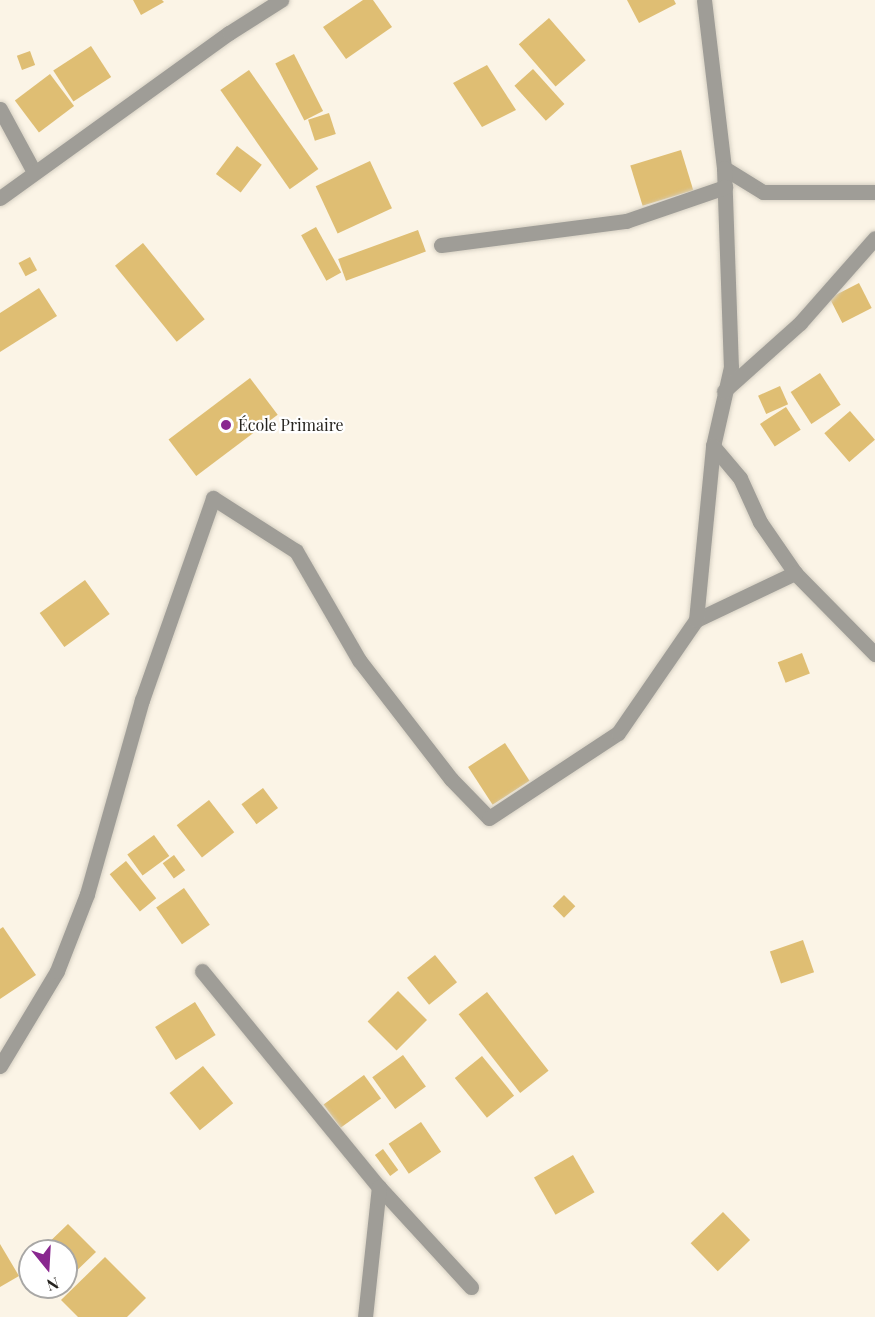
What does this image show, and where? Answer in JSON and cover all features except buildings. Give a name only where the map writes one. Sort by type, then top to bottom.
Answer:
[{"type":"street","points":[[0,198],[281,0]]},
{"type":"street","points":[[0,1066],[57,971],[87,894],[142,700],[213,498],[296,551],[359,660],[451,779],[489,818],[618,733],[696,620],[713,446],[731,367],[724,168],[704,0]]},
{"type":"street","points":[[0,110],[34,172]]},
{"type":"street","points":[[724,168],[763,192],[875,192]]},
{"type":"street","points":[[441,245],[626,221],[725,187]]},
{"type":"street","points":[[724,391],[800,322],[875,238]]},
{"type":"street","points":[[713,446],[740,478],[760,522],[795,573],[875,654]]},
{"type":"street","points":[[696,620],[795,573]]},
{"type":"street","points":[[202,971],[379,1186],[471,1287]]},
{"type":"street","points":[[365,1317],[379,1186]]},
{"type":"place","name":"École Primaire","points":[[226,425]]}]
